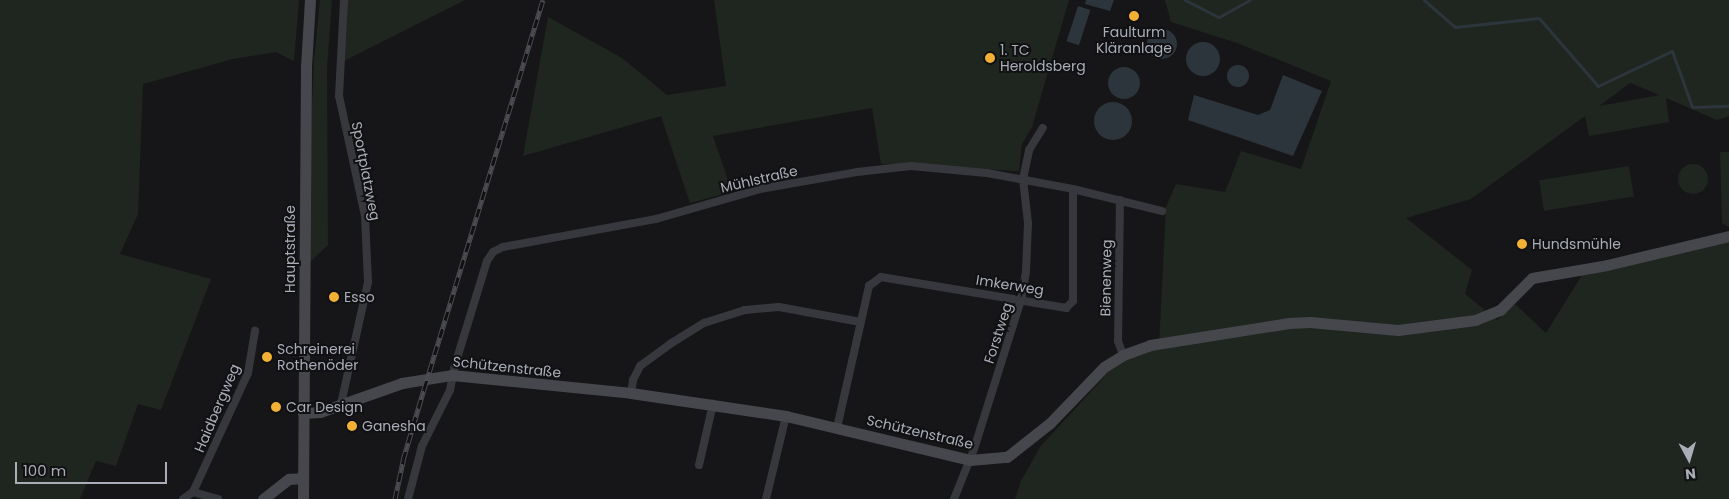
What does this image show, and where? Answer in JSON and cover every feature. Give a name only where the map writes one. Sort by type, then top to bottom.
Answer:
[{"type":"street","name":"Hauptstraße","points":[[303,499],[306,67],[310,0]]},
{"type":"street","name":"Sportplatzweg","points":[[341,404],[368,282],[365,216],[339,96],[344,0]]},
{"type":"street","name":"Forstweg","points":[[954,499],[970,460],[1021,300],[1026,271],[1028,223],[1023,179],[1029,150],[1044,128]]},
{"type":"street","name":"Mühlstraße","points":[[408,499],[422,446],[450,390],[452,375],[487,261],[494,252],[503,247],[656,219],[760,189],[857,172],[911,166],[987,172],[1074,189],[1162,211]]},
{"type":"street","name":"Imkerweg","points":[[837,428],[869,286],[881,277],[1066,308],[1073,301],[1074,189]]},
{"type":"street","name":"Bienenweg","points":[[1120,200],[1118,341],[1123,355]]},
{"type":"street","name":"Schützenstraße","points":[[303,413],[320,412],[402,384],[452,375],[631,393],[714,404],[786,416],[970,460],[1007,456],[1028,442],[1104,367],[1123,355],[1150,345],[1230,331],[1310,322],[1398,330],[1475,320],[1500,310],[1532,278],[1607,265],[1729,236]]},
{"type":"street","points":[[631,393],[633,380],[640,366],[670,344],[704,323],[745,310],[779,308],[861,322]]},
{"type":"street","name":"Haidbergweg","points":[[193,492],[248,373],[255,331]]},
{"type":"street","points":[[699,466],[714,404]]},
{"type":"street","points":[[766,499],[786,416]]},
{"type":"street","points":[[263,499],[289,480],[303,478]]},
{"type":"street","points":[[183,499],[193,492],[218,499]]},
{"type":"shaded area","points":[[0,0],[299,0],[294,61],[276,52],[233,59],[143,84],[138,214],[120,254],[211,279],[161,410],[138,404],[116,466],[96,461],[80,499],[0,499]]},
{"type":"shaded area","points":[[320,0],[332,0],[327,68],[328,245],[310,262],[310,152],[314,60]]},
{"type":"shaded area","points":[[346,0],[465,0],[344,61]]},
{"type":"shaded area","points":[[714,0],[1069,0],[1032,127],[1022,144],[1019,171],[881,164],[872,108],[713,136],[732,192],[690,203],[661,116],[523,156],[548,17],[622,58],[667,95],[726,86]]},
{"type":"shaded area","points":[[1086,0],[1114,0],[1110,11],[1085,4]]},
{"type":"shaded area","points":[[1165,0],[1729,0],[1729,116],[1717,120],[1666,98],[1669,122],[1589,136],[1585,116],[1471,199],[1406,218],[1472,270],[1465,294],[1497,320],[1515,304],[1546,333],[1582,275],[1729,241],[1729,499],[1015,499],[1021,481],[1040,447],[1118,362],[1159,346],[1166,207],[1176,184],[1225,192],[1241,151],[1301,169],[1331,81],[1237,43],[1171,22]],"holes":[[[1630,83],[1660,95],[1599,106]]]},
{"type":"shaded area","points":[[1078,6],[1090,10],[1079,45],[1067,41]]},
{"type":"shaded area","points":[[1162,29],[1168,30],[1176,38],[1176,50],[1168,58],[1162,59],[1156,58],[1148,50],[1147,44],[1148,38],[1156,30]]},
{"type":"shaded area","points":[[1203,42],[1210,43],[1215,47],[1219,52],[1219,66],[1215,71],[1210,75],[1203,76],[1196,75],[1191,71],[1187,66],[1186,59],[1187,52],[1191,47],[1196,43]]},
{"type":"shaded area","points":[[1238,65],[1246,68],[1249,76],[1246,84],[1238,87],[1230,84],[1227,76],[1230,68]]},
{"type":"shaded area","points":[[1124,67],[1130,68],[1135,72],[1139,77],[1139,89],[1135,94],[1130,98],[1124,99],[1118,98],[1113,94],[1109,89],[1108,83],[1109,77],[1113,72],[1118,68]]},
{"type":"shaded area","points":[[1283,75],[1322,91],[1293,156],[1188,120],[1194,95],[1258,115],[1270,110]]},
{"type":"shaded area","points":[[1113,102],[1120,103],[1126,108],[1131,114],[1131,128],[1126,134],[1120,139],[1113,140],[1106,139],[1100,134],[1095,128],[1094,121],[1095,114],[1100,108],[1106,103]]},
{"type":"shaded area","points":[[1720,152],[1729,152],[1729,227],[1722,223]]},
{"type":"shaded area","points":[[1693,164],[1704,168],[1708,179],[1704,190],[1693,194],[1682,190],[1678,179],[1682,168]]},
{"type":"shaded area","points":[[1629,166],[1634,197],[1544,211],[1539,180]]},
{"type":"waterway","points":[[1185,0],[1219,17],[1250,0]]},
{"type":"waterway","points":[[1424,0],[1455,27],[1539,18],[1598,86],[1672,51],[1692,107],[1729,106]]},
{"type":"railway","points":[[395,499],[403,460],[424,389],[543,0]]},
{"type":"place","name":"Faulturm Kläranlage","points":[[1134,16]]},
{"type":"place","name":"1. TC Heroldsberg","points":[[990,58]]},
{"type":"place","name":"Hundsmühle","points":[[1522,244]]},
{"type":"place","name":"Esso","points":[[334,297]]},
{"type":"place","name":"Schreinerei Rothenöder","points":[[267,357]]},
{"type":"place","name":"Car Design","points":[[276,407]]},
{"type":"place","name":"Ganesha","points":[[352,426]]}]
